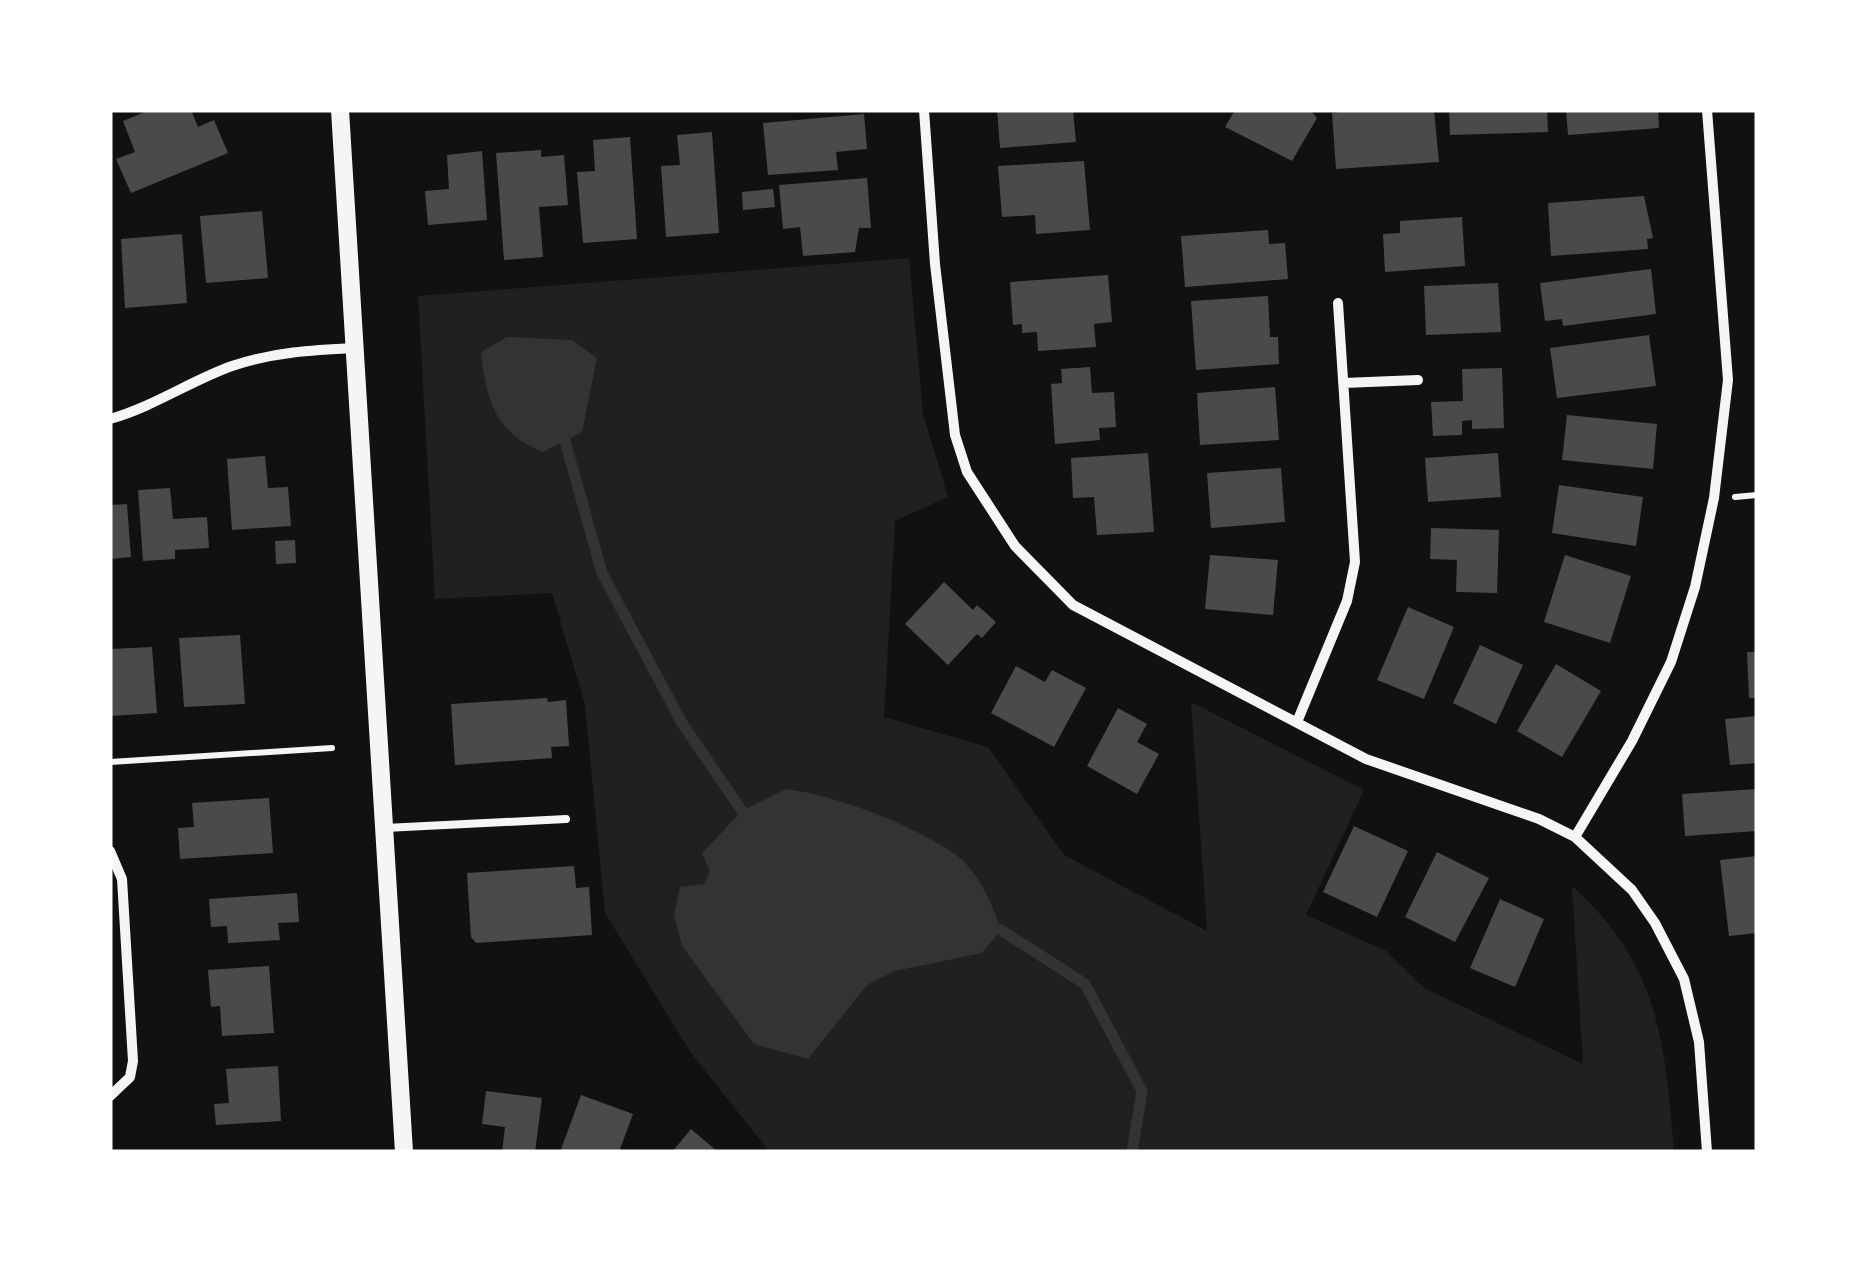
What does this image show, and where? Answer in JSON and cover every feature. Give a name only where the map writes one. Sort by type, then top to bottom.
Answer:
[{"type":"street","points":[[342,110],[404,1152]]},
{"type":"street","points":[[924,110],[947,392],[967,472],[990,511],[1037,572],[1073,605],[1366,759],[1540,819],[1575,838],[1632,890],[1655,923],[1684,978],[1700,1042],[1707,1152]]},
{"type":"street","points":[[1575,838],[1632,742],[1670,662],[1695,586],[1714,498],[1728,380],[1708,110]]},
{"type":"street","points":[[1297,722],[1347,601],[1355,562],[1338,303]]},
{"type":"street","points":[[110,419],[152,407],[229,367],[278,353],[358,348]]},
{"type":"street","points":[[1344,383],[1418,380]]},
{"type":"street","points":[[110,852],[122,879],[133,1060],[121,1090],[110,1096]]},
{"type":"lane","points":[[385,828],[566,819]]},
{"type":"path","points":[[110,762],[332,748]]},
{"type":"shaded area","points":[[909,258],[923,413],[948,497],[895,521],[884,717],[988,747],[1064,855],[1207,931],[1191,702],[1364,790],[1306,915],[1386,951],[1424,988],[1583,1064],[1572,886],[1601,915],[1640,975],[1661,1040],[1674,1152],[770,1152],[691,1053],[605,913],[585,705],[552,593],[435,599],[418,296]]},
{"type":"shaded area","points":[[507,337],[572,340],[597,358],[582,432],[543,452],[504,425],[490,400],[481,352]]},
{"type":"shaded area","points":[[786,789],[872,812],[952,852],[976,877],[1001,930],[982,953],[895,971],[867,985],[808,1059],[754,1044],[682,946],[674,915],[680,887],[704,884],[710,871],[702,853],[742,811]]},
{"type":"building","points":[[150,110],[191,110],[198,127],[214,120],[228,153],[131,193],[116,159],[135,152],[123,121]]},
{"type":"building","points":[[997,110],[1073,110],[1076,142],[1000,148]]},
{"type":"building","points":[[1235,110],[1310,110],[1317,118],[1292,161],[1225,127]]},
{"type":"building","points":[[1434,110],[1439,162],[1336,169],[1332,113]]},
{"type":"building","points":[[1449,110],[1547,110],[1548,132],[1450,135]]},
{"type":"building","points":[[1566,110],[1658,110],[1659,128],[1568,135]]},
{"type":"building","points":[[864,114],[867,149],[836,152],[838,170],[768,175],[763,123]]},
{"type":"building","points":[[712,132],[719,233],[666,237],[661,166],[680,165],[677,135]]},
{"type":"building","points":[[630,137],[637,239],[583,243],[577,172],[595,171],[593,140]]},
{"type":"building","points":[[541,150],[541,157],[564,155],[568,205],[539,207],[543,257],[504,260],[496,153]]},
{"type":"building","points":[[482,151],[487,220],[428,225],[425,191],[449,189],[447,155]]},
{"type":"building","points":[[1084,161],[1090,230],[1036,234],[1035,215],[1002,217],[998,166]]},
{"type":"building","points":[[867,178],[871,228],[859,228],[855,252],[803,256],[800,227],[783,229],[779,185]]},
{"type":"building","points":[[773,189],[775,207],[743,210],[742,192]]},
{"type":"building","points":[[1644,196],[1653,238],[1647,239],[1648,249],[1551,256],[1548,203]]},
{"type":"building","points":[[262,211],[268,278],[206,283],[200,216]]},
{"type":"building","points":[[1462,217],[1465,266],[1385,272],[1383,234],[1400,233],[1400,221]]},
{"type":"building","points":[[1268,230],[1269,244],[1285,243],[1288,279],[1185,287],[1181,236]]},
{"type":"building","points":[[182,234],[187,303],[125,308],[121,239]]},
{"type":"building","points":[[1651,269],[1656,314],[1563,326],[1562,319],[1545,321],[1540,283]]},
{"type":"building","points":[[1108,275],[1112,322],[1094,324],[1096,347],[1038,351],[1037,332],[1022,333],[1022,324],[1013,325],[1010,282]]},
{"type":"building","points":[[1498,283],[1501,332],[1426,335],[1424,286]]},
{"type":"building","points":[[1268,296],[1270,337],[1278,337],[1279,364],[1196,370],[1191,301]]},
{"type":"building","points":[[1649,335],[1656,386],[1557,398],[1550,348]]},
{"type":"building","points":[[1090,367],[1092,393],[1114,392],[1116,427],[1099,428],[1100,440],[1055,444],[1051,384],[1062,383],[1061,369]]},
{"type":"building","points":[[1502,368],[1504,428],[1472,429],[1472,420],[1462,421],[1462,435],[1433,436],[1431,402],[1463,401],[1462,369]]},
{"type":"building","points":[[1275,387],[1279,440],[1200,445],[1197,393]]},
{"type":"building","points":[[1567,415],[1657,424],[1653,469],[1562,460]]},
{"type":"building","points":[[1148,453],[1154,532],[1097,535],[1094,497],[1073,498],[1071,458]]},
{"type":"building","points":[[1498,453],[1501,497],[1428,502],[1425,458]]},
{"type":"building","points":[[265,456],[268,488],[288,487],[291,526],[232,530],[227,459]]},
{"type":"building","points":[[1281,468],[1285,522],[1211,528],[1207,473]]},
{"type":"building","points":[[1559,485],[1643,497],[1636,546],[1552,533]]},
{"type":"building","points":[[170,488],[173,519],[207,517],[209,548],[175,550],[175,559],[143,561],[138,490]]},
{"type":"building","points":[[127,504],[131,557],[110,559],[110,505]]},
{"type":"building","points":[[1431,528],[1499,530],[1497,593],[1456,592],[1457,560],[1430,559]]},
{"type":"building","points":[[295,540],[296,563],[276,564],[275,541]]},
{"type":"building","points":[[1210,555],[1278,560],[1273,615],[1205,609]]},
{"type":"building","points":[[1565,555],[1631,576],[1610,643],[1544,622]]},
{"type":"building","points":[[944,582],[973,610],[977,605],[996,622],[982,638],[977,634],[948,665],[905,624]]},
{"type":"building","points":[[1408,607],[1454,627],[1424,699],[1377,680]]},
{"type":"building","points":[[240,635],[245,704],[184,707],[179,638]]},
{"type":"building","points":[[1480,645],[1523,665],[1496,724],[1453,703]]},
{"type":"building","points":[[152,647],[157,713],[110,716],[110,649]]},
{"type":"building","points":[[1747,652],[1757,652],[1757,698],[1749,698]]},
{"type":"building","points":[[1556,664],[1601,691],[1562,757],[1517,731]]},
{"type":"building","points":[[1016,666],[1045,682],[1052,670],[1086,688],[1054,747],[991,713]]},
{"type":"building","points":[[547,698],[548,702],[566,700],[569,746],[551,747],[552,758],[455,765],[451,704]]},
{"type":"building","points":[[1118,708],[1147,724],[1137,742],[1159,754],[1137,794],[1087,766]]},
{"type":"building","points":[[1757,716],[1757,763],[1730,765],[1725,719]]},
{"type":"building","points":[[1757,789],[1757,831],[1685,836],[1682,794]]},
{"type":"building","points":[[269,798],[273,853],[180,859],[178,828],[194,827],[192,803]]},
{"type":"building","points":[[1354,826],[1408,851],[1377,917],[1323,892]]},
{"type":"building","points":[[1437,852],[1489,878],[1455,942],[1405,917]]},
{"type":"building","points":[[1757,856],[1757,933],[1729,936],[1720,860]]},
{"type":"building","points":[[574,866],[576,888],[589,887],[592,935],[476,943],[471,937],[467,873]]},
{"type":"building","points":[[297,893],[299,922],[278,923],[280,940],[228,943],[227,926],[211,927],[209,899]]},
{"type":"building","points":[[1500,899],[1544,919],[1515,987],[1470,968]]},
{"type":"building","points":[[269,966],[274,1033],[222,1036],[220,1006],[211,1007],[208,970]]},
{"type":"building","points":[[278,1066],[281,1121],[216,1125],[214,1104],[229,1103],[226,1069]]},
{"type":"building","points":[[486,1091],[542,1098],[535,1152],[502,1152],[505,1127],[482,1124]]},
{"type":"building","points":[[581,1095],[633,1114],[619,1152],[560,1152]]},
{"type":"building","points":[[691,1129],[718,1152],[672,1152]]},
{"type":"waterway","points":[[557,432],[565,441],[602,573],[682,723],[742,811],[756,819]]},
{"type":"waterway","points":[[989,926],[1085,984],[1142,1091],[1132,1152]]}]
